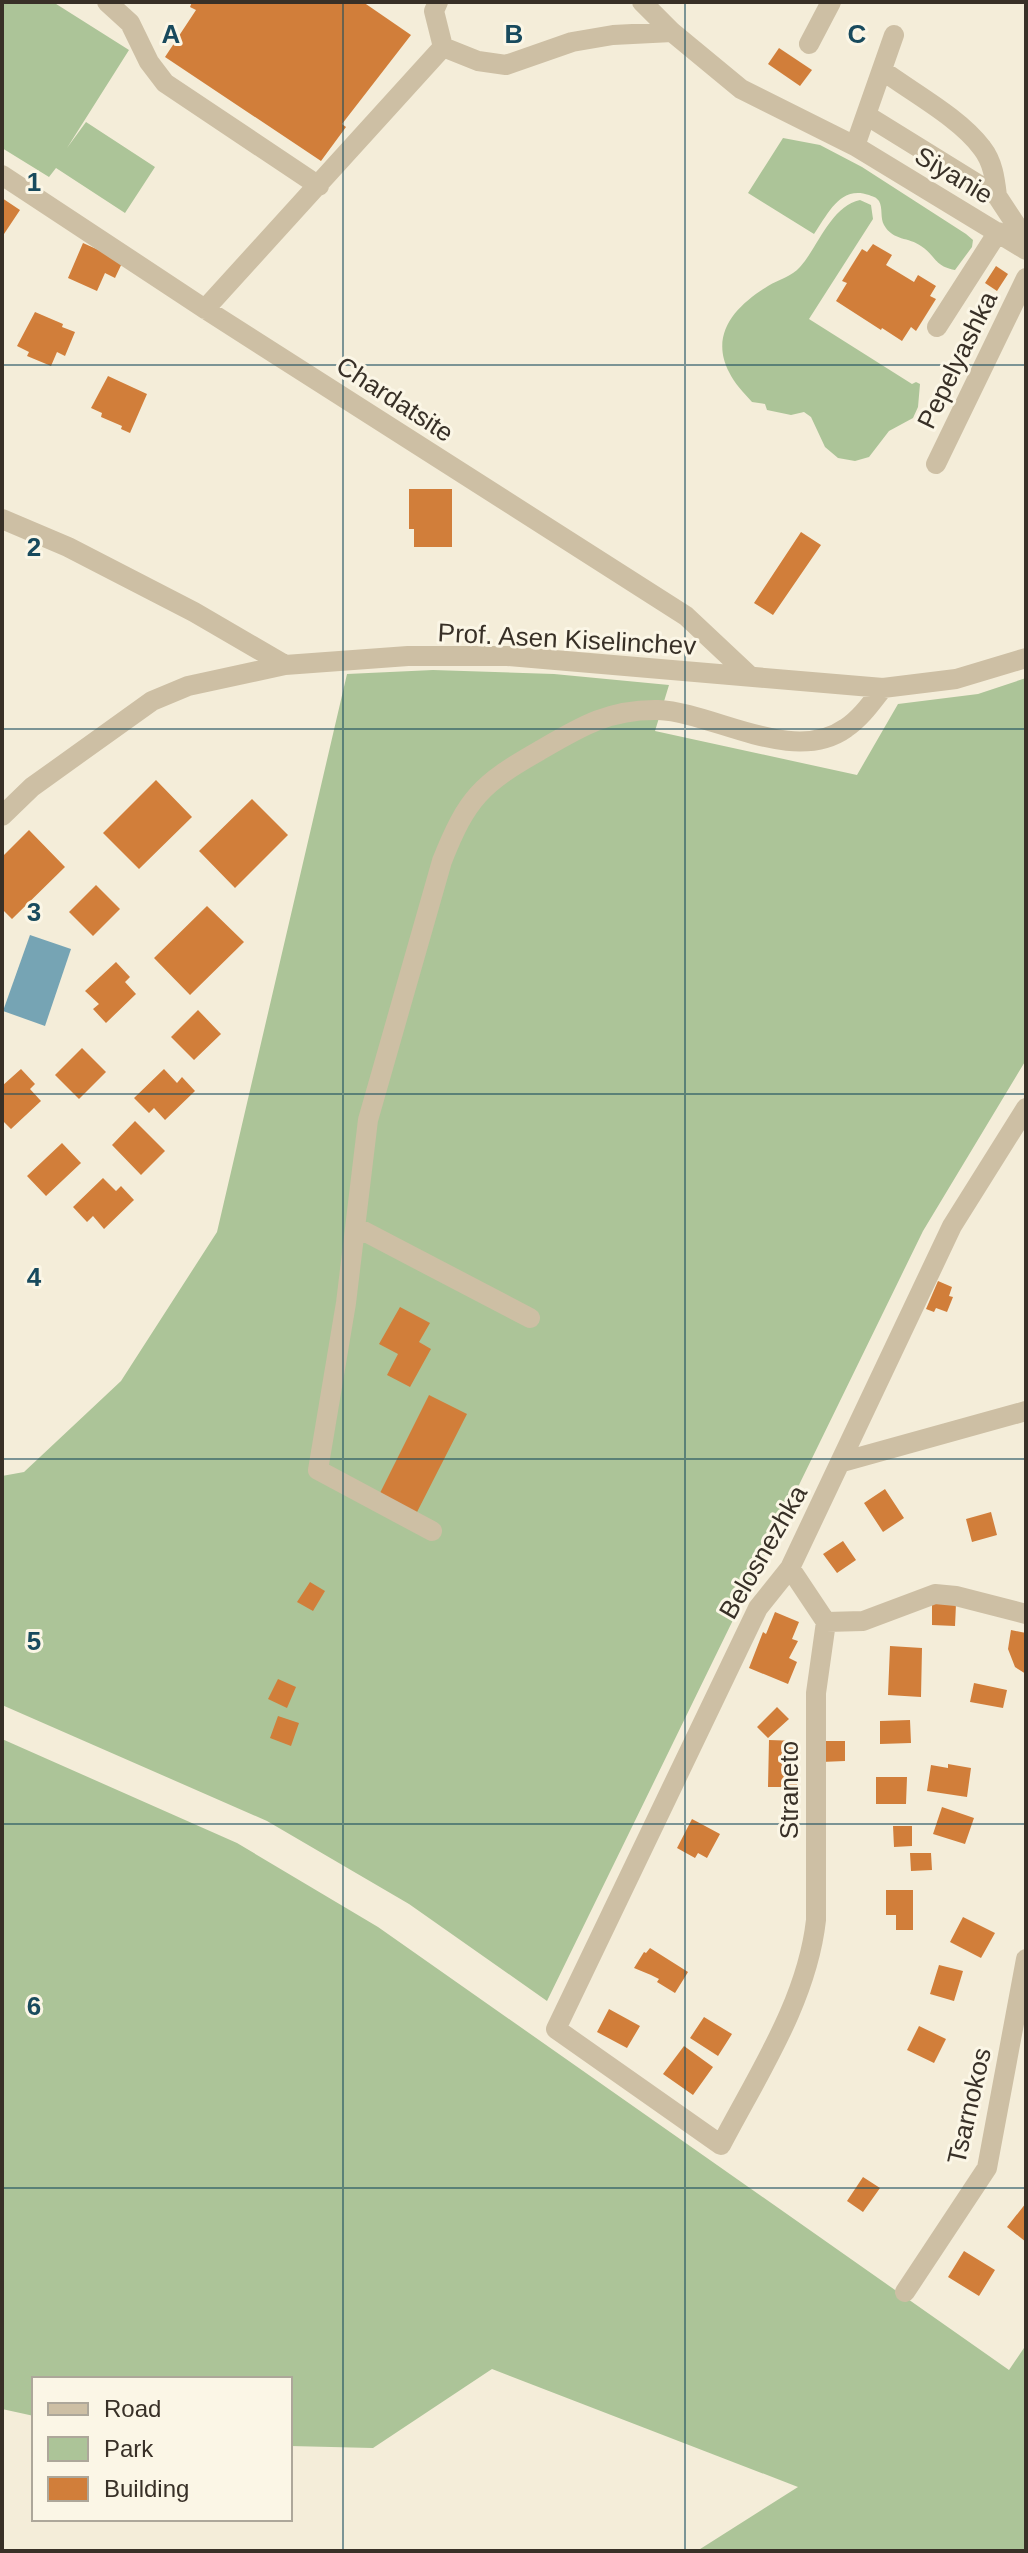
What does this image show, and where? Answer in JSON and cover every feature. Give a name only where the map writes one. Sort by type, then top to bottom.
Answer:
[{"type":"street","points":[[107,2],[130,23],[149,62],[165,83],[319,186]]},
{"type":"street","points":[[438,2],[434,11],[443,47]]},
{"type":"street","name":"Siyanie","points":[[642,2],[672,32],[741,89],[855,146],[1026,250]]},
{"type":"street","points":[[809,44],[831,2]]},
{"type":"street","points":[[443,47],[478,61],[506,65],[572,42],[613,35],[672,32]]},
{"type":"street","points":[[855,146],[894,35]]},
{"type":"street","points":[[205,309],[443,47]]},
{"type":"street","points":[[882,70],[965,129],[983,149],[995,175],[997,196]]},
{"type":"street","points":[[866,115],[997,196],[1026,240]]},
{"type":"street","name":"Chardatsite","points":[[2,175],[205,309],[686,616],[751,677]]},
{"type":"street","points":[[937,327],[998,232]]},
{"type":"street","name":"Pepelyashka","points":[[936,464],[1026,278]]},
{"type":"street","points":[[2,519],[68,547],[194,612],[285,665]]},
{"type":"street","name":"Prof. Asen Kiselinchev","points":[[2,816],[32,787],[152,701],[188,686],[285,665],[408,656],[507,656],[883,688],[956,679],[1026,658]]},
{"type":"street","points":[[432,1531],[318,1470],[339,1349],[364,1145],[376,1087],[442,861],[456,827],[470,801],[506,770],[589,722],[611,714],[661,710],[773,738],[815,740],[844,731],[883,688]]},
{"type":"street","name":"Belosnezhka","points":[[721,2145],[556,2029],[758,1608],[790,1568],[952,1226],[1026,1108]]},
{"type":"street","points":[[356,1227],[530,1318]]},
{"type":"street","points":[[842,1462],[1026,1411]]},
{"type":"street","points":[[790,1568],[826,1622],[863,1621],[935,1594],[956,1596],[1026,1614]]},
{"type":"street","name":"Straneto","points":[[721,2145],[790,2012],[813,1949],[816,1920],[816,1693],[826,1622]]},
{"type":"street","name":"Tsarnokos","points":[[905,2292],[987,2168],[1026,1959]]},
{"type":"green space","points":[[2,2],[53,2],[129,50],[67,148],[86,122],[155,167],[125,213],[56,168],[49,177],[2,148]]},
{"type":"green space","points":[[783,138],[820,145],[862,167],[966,234],[973,240],[972,247],[955,270],[943,266],[921,246],[888,230],[883,222],[879,201],[859,193],[850,194],[836,203],[814,234],[748,193]]},
{"type":"green space","points":[[860,200],[871,205],[873,219],[809,319],[912,384],[920,384],[918,407],[913,418],[889,431],[869,457],[855,461],[838,458],[825,447],[811,417],[804,412],[791,415],[767,410],[765,404],[752,402],[731,376],[722,345],[724,333],[737,311],[768,286],[797,270],[841,210]]},
{"type":"green space","points":[[433,670],[554,674],[669,685],[655,731],[857,775],[898,704],[978,694],[1026,678],[1026,1060],[923,1231],[547,2001],[409,1904],[267,1821],[2,1705],[2,1476],[24,1472],[121,1381],[217,1232],[347,674]]},
{"type":"green space","points":[[2,1739],[237,1843],[378,1927],[1009,2370],[1026,2345],[1026,2551],[697,2551],[798,2487],[492,2369],[373,2448],[292,2446],[292,2377],[32,2377],[32,2416],[2,2409]]},
{"type":"water","points":[[30,935],[71,949],[45,1026],[3,1011]]},
{"type":"building","points":[[192,2],[363,2],[411,35],[342,124],[346,127],[321,161],[165,57],[196,10],[190,7]]},
{"type":"building","points":[[779,48],[812,70],[800,86],[768,64]]},
{"type":"building","points":[[2,198],[20,210],[2,237]]},
{"type":"building","points":[[83,243],[123,261],[115,278],[105,273],[97,291],[68,278]]},
{"type":"building","points":[[873,244],[892,255],[886,265],[914,282],[918,275],[936,286],[930,296],[936,299],[916,331],[911,327],[902,341],[836,301],[847,283],[842,281],[862,249],[867,252]]},
{"type":"building","points":[[996,266],[1008,274],[997,291],[985,283]]},
{"type":"building","points":[[35,312],[75,332],[65,356],[57,352],[51,366],[27,356],[29,352],[17,346]]},
{"type":"building","points":[[108,376],[147,394],[130,433],[91,408]]},
{"type":"building","points":[[409,489],[452,489],[452,547],[414,547],[414,529],[409,529]]},
{"type":"building","points":[[801,532],[821,545],[773,615],[754,603]]},
{"type":"building","points":[[156,780],[192,817],[139,869],[103,833]]},
{"type":"building","points":[[252,799],[288,835],[235,888],[199,851]]},
{"type":"building","points":[[29,830],[65,867],[12,919],[2,909],[2,857]]},
{"type":"building","points":[[96,885],[120,909],[93,936],[69,912]]},
{"type":"building","points":[[207,906],[244,942],[190,995],[154,958]]},
{"type":"building","points":[[116,962],[130,977],[125,982],[136,994],[106,1023],[93,1009],[99,1004],[85,991]]},
{"type":"building","points":[[198,1010],[221,1034],[194,1060],[171,1037]]},
{"type":"building","points":[[82,1048],[106,1072],[79,1099],[55,1075]]},
{"type":"building","points":[[21,1069],[35,1084],[30,1089],[41,1101],[11,1129],[2,1120],[2,1086]]},
{"type":"building","points":[[164,1069],[177,1083],[182,1077],[195,1091],[165,1120],[154,1108],[149,1113],[134,1098]]},
{"type":"building","points":[[135,1121],[165,1151],[141,1175],[112,1145]]},
{"type":"building","points":[[62,1143],[81,1163],[46,1196],[27,1176]]},
{"type":"building","points":[[103,1178],[116,1191],[121,1186],[134,1200],[104,1229],[93,1216],[87,1222],[73,1207]]},
{"type":"building","points":[[938,1281],[952,1287],[949,1296],[953,1297],[947,1312],[936,1308],[934,1312],[926,1309]]},
{"type":"building","points":[[400,1307],[430,1323],[419,1342],[431,1349],[410,1387],[387,1375],[398,1354],[379,1344]]},
{"type":"building","points":[[429,1395],[467,1414],[415,1516],[378,1497]]},
{"type":"building","points":[[885,1489],[904,1518],[883,1532],[864,1503]]},
{"type":"building","points":[[991,1512],[997,1535],[972,1542],[966,1519]]},
{"type":"building","points":[[843,1541],[856,1560],[837,1573],[823,1554]]},
{"type":"building","points":[[310,1582],[325,1591],[313,1611],[297,1602]]},
{"type":"building","points":[[932,1603],[956,1604],[955,1626],[932,1625]]},
{"type":"building","points":[[775,1612],[799,1622],[792,1639],[798,1641],[789,1658],[797,1662],[788,1684],[749,1668],[763,1632],[766,1634]]},
{"type":"building","points":[[1011,1630],[1026,1633],[1026,1674],[1015,1667],[1008,1649]]},
{"type":"building","points":[[890,1646],[922,1648],[921,1697],[888,1695]]},
{"type":"building","points":[[278,1679],[296,1687],[287,1708],[268,1699]]},
{"type":"building","points":[[974,1683],[1007,1690],[1003,1708],[970,1702]]},
{"type":"building","points":[[777,1707],[789,1719],[768,1738],[757,1727]]},
{"type":"building","points":[[278,1716],[299,1723],[291,1746],[270,1738]]},
{"type":"building","points":[[910,1720],[911,1743],[880,1744],[880,1721]]},
{"type":"building","points":[[769,1740],[798,1741],[797,1787],[768,1787]]},
{"type":"building","points":[[821,1741],[845,1741],[845,1761],[821,1762]]},
{"type":"building","points":[[948,1764],[971,1768],[967,1797],[927,1791],[931,1765],[948,1768]]},
{"type":"building","points":[[876,1777],[907,1777],[906,1804],[876,1804]]},
{"type":"building","points":[[942,1807],[974,1818],[965,1844],[933,1834]]},
{"type":"building","points":[[692,1819],[720,1834],[707,1858],[698,1853],[695,1858],[677,1848]]},
{"type":"building","points":[[893,1826],[912,1826],[912,1846],[894,1847]]},
{"type":"building","points":[[910,1853],[931,1853],[932,1870],[911,1871]]},
{"type":"building","points":[[886,1890],[913,1890],[913,1930],[896,1930],[896,1915],[886,1915]]},
{"type":"building","points":[[963,1917],[995,1933],[981,1958],[950,1942]]},
{"type":"building","points":[[650,1948],[688,1972],[675,1993],[657,1982],[659,1979],[634,1968]]},
{"type":"building","points":[[939,1965],[963,1971],[954,2001],[930,1994]]},
{"type":"building","points":[[609,2009],[640,2026],[627,2048],[597,2032]]},
{"type":"building","points":[[704,2017],[732,2034],[718,2056],[690,2038]]},
{"type":"building","points":[[919,2026],[946,2039],[934,2063],[907,2050]]},
{"type":"building","points":[[684,2046],[713,2067],[693,2095],[663,2074]]},
{"type":"building","points":[[863,2177],[880,2188],[863,2212],[847,2201]]},
{"type":"building","points":[[1026,2203],[1026,2242],[1007,2227]]},
{"type":"building","points":[[964,2251],[995,2270],[979,2296],[948,2277]]}]
